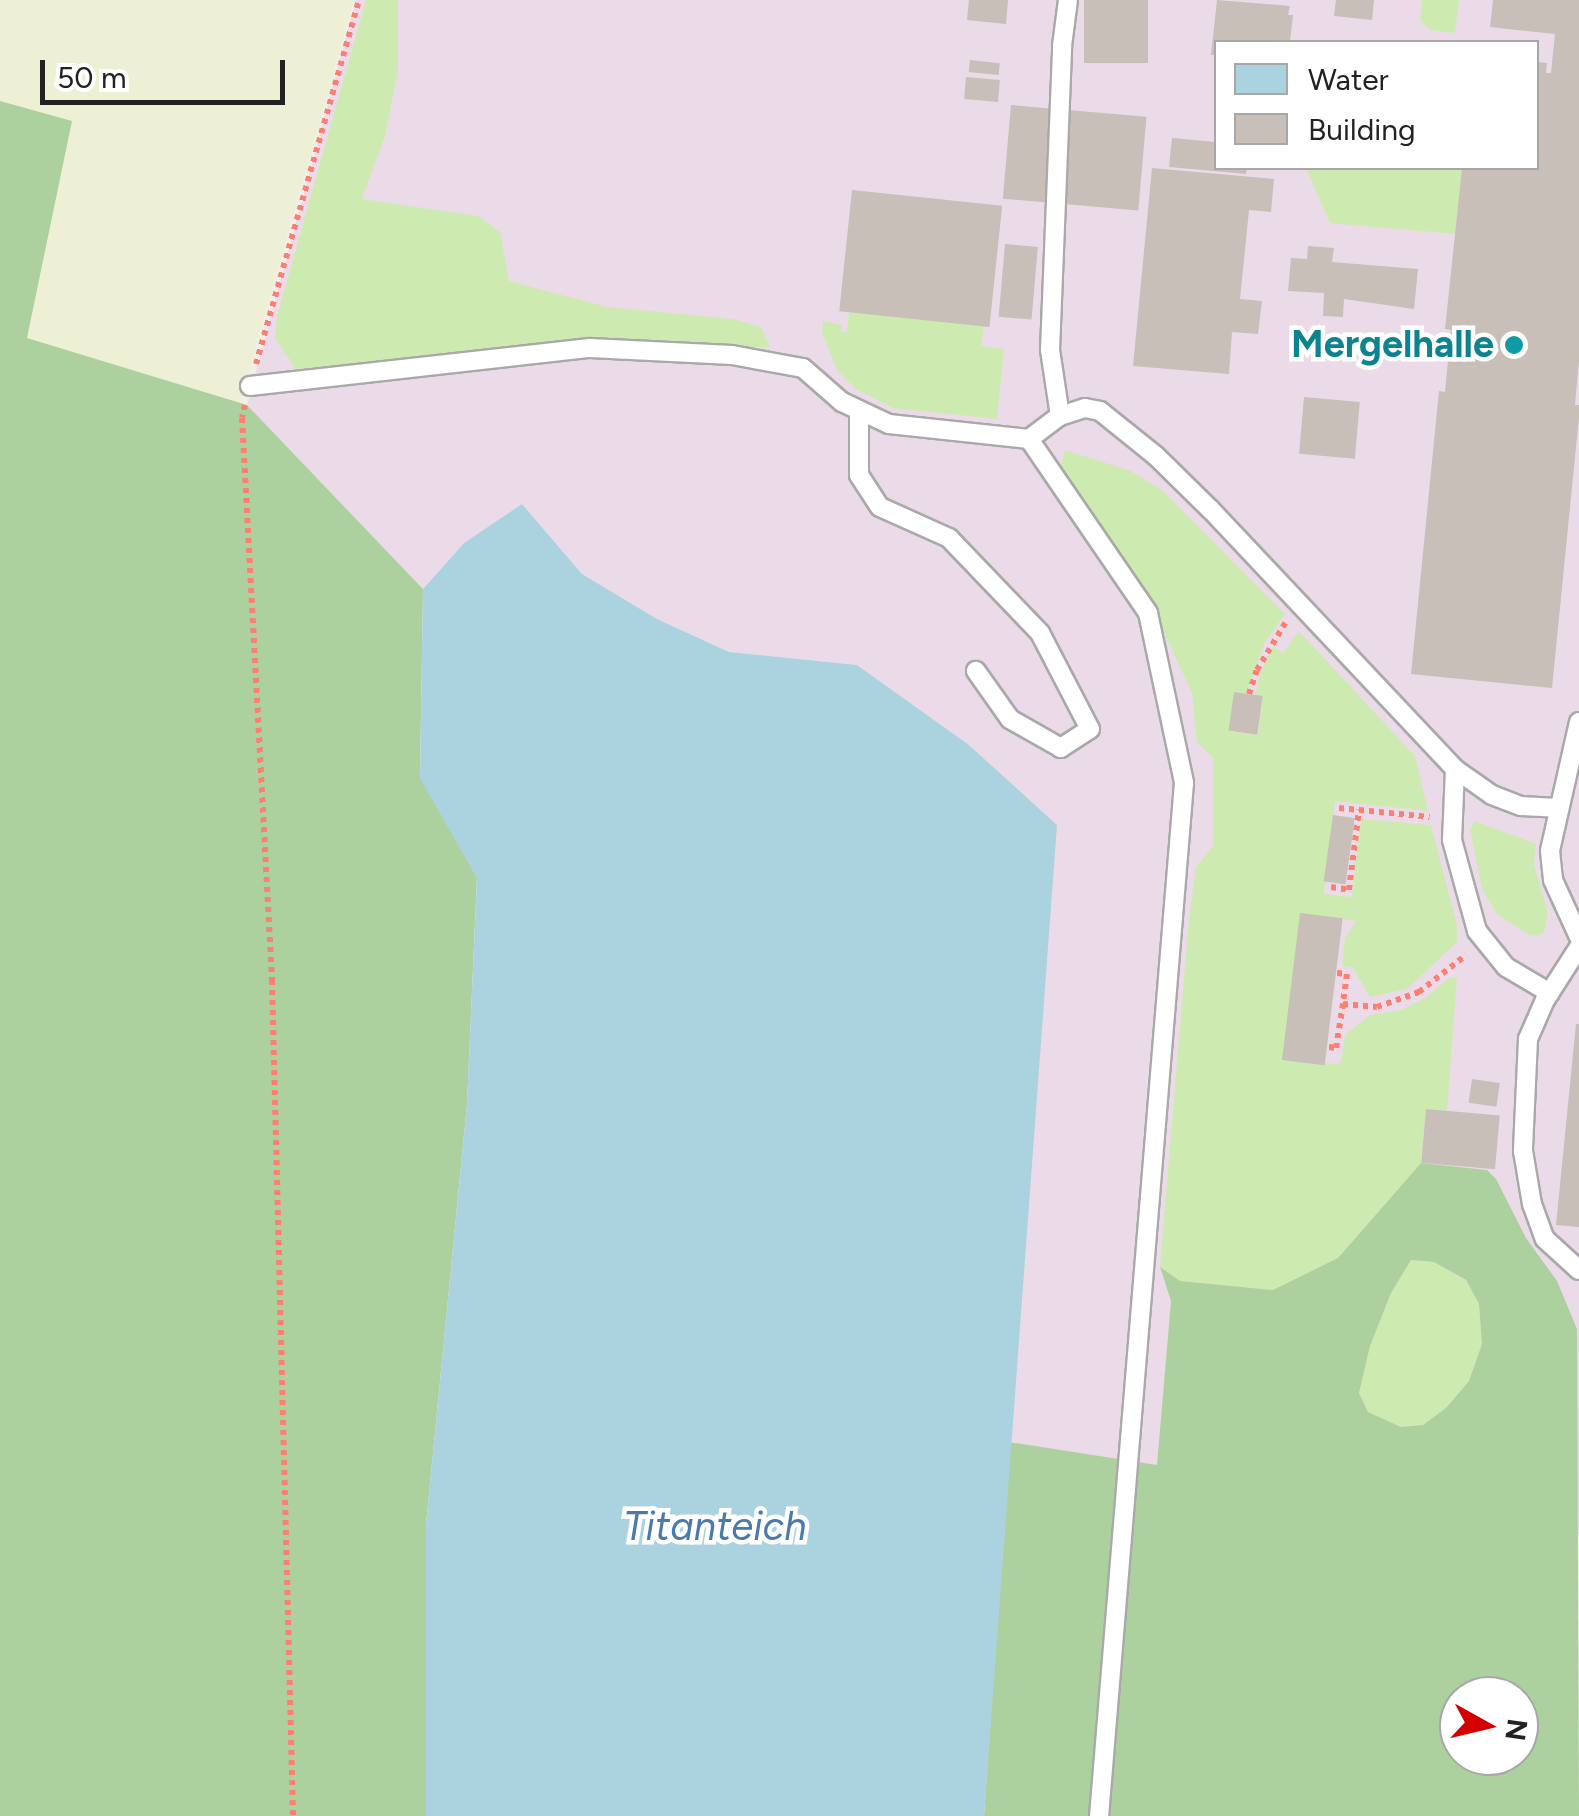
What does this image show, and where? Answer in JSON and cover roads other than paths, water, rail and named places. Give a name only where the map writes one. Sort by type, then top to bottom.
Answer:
[{"type":"lane","points":[[1060,416],[1050,350],[1062,46],[1068,0]]},
{"type":"lane","points":[[250,386],[590,348],[732,355],[803,368],[842,402],[889,424],[1028,438],[1060,416],[1085,408],[1100,411],[1127,431],[1303,606],[1455,769],[1492,795],[1520,806],[1557,808]]},
{"type":"lane","points":[[859,410],[859,475],[880,507],[949,538],[1040,633],[1090,729],[1061,748],[1010,719],[976,670]]},
{"type":"lane","points":[[1028,438],[1148,613],[1184,783],[1100,1816]]},
{"type":"lane","points":[[1579,722],[1550,851],[1553,880],[1579,936]]},
{"type":"lane","points":[[1455,769],[1452,819],[1463,890],[1483,942],[1506,967],[1550,993]]},
{"type":"lane","points":[[1579,948],[1550,993],[1528,1039],[1523,1151],[1532,1204],[1545,1239],[1579,1270]]},
{"type":"water","name":"Titanteich","points":[[522,504],[582,574],[657,619],[729,652],[857,665],[969,745],[1057,825],[984,1816],[426,1816],[426,1525],[467,1104],[477,878],[420,778],[423,589],[464,543]]},
{"type":"place","name":"Mergelhalle","points":[[1514,345]]}]
